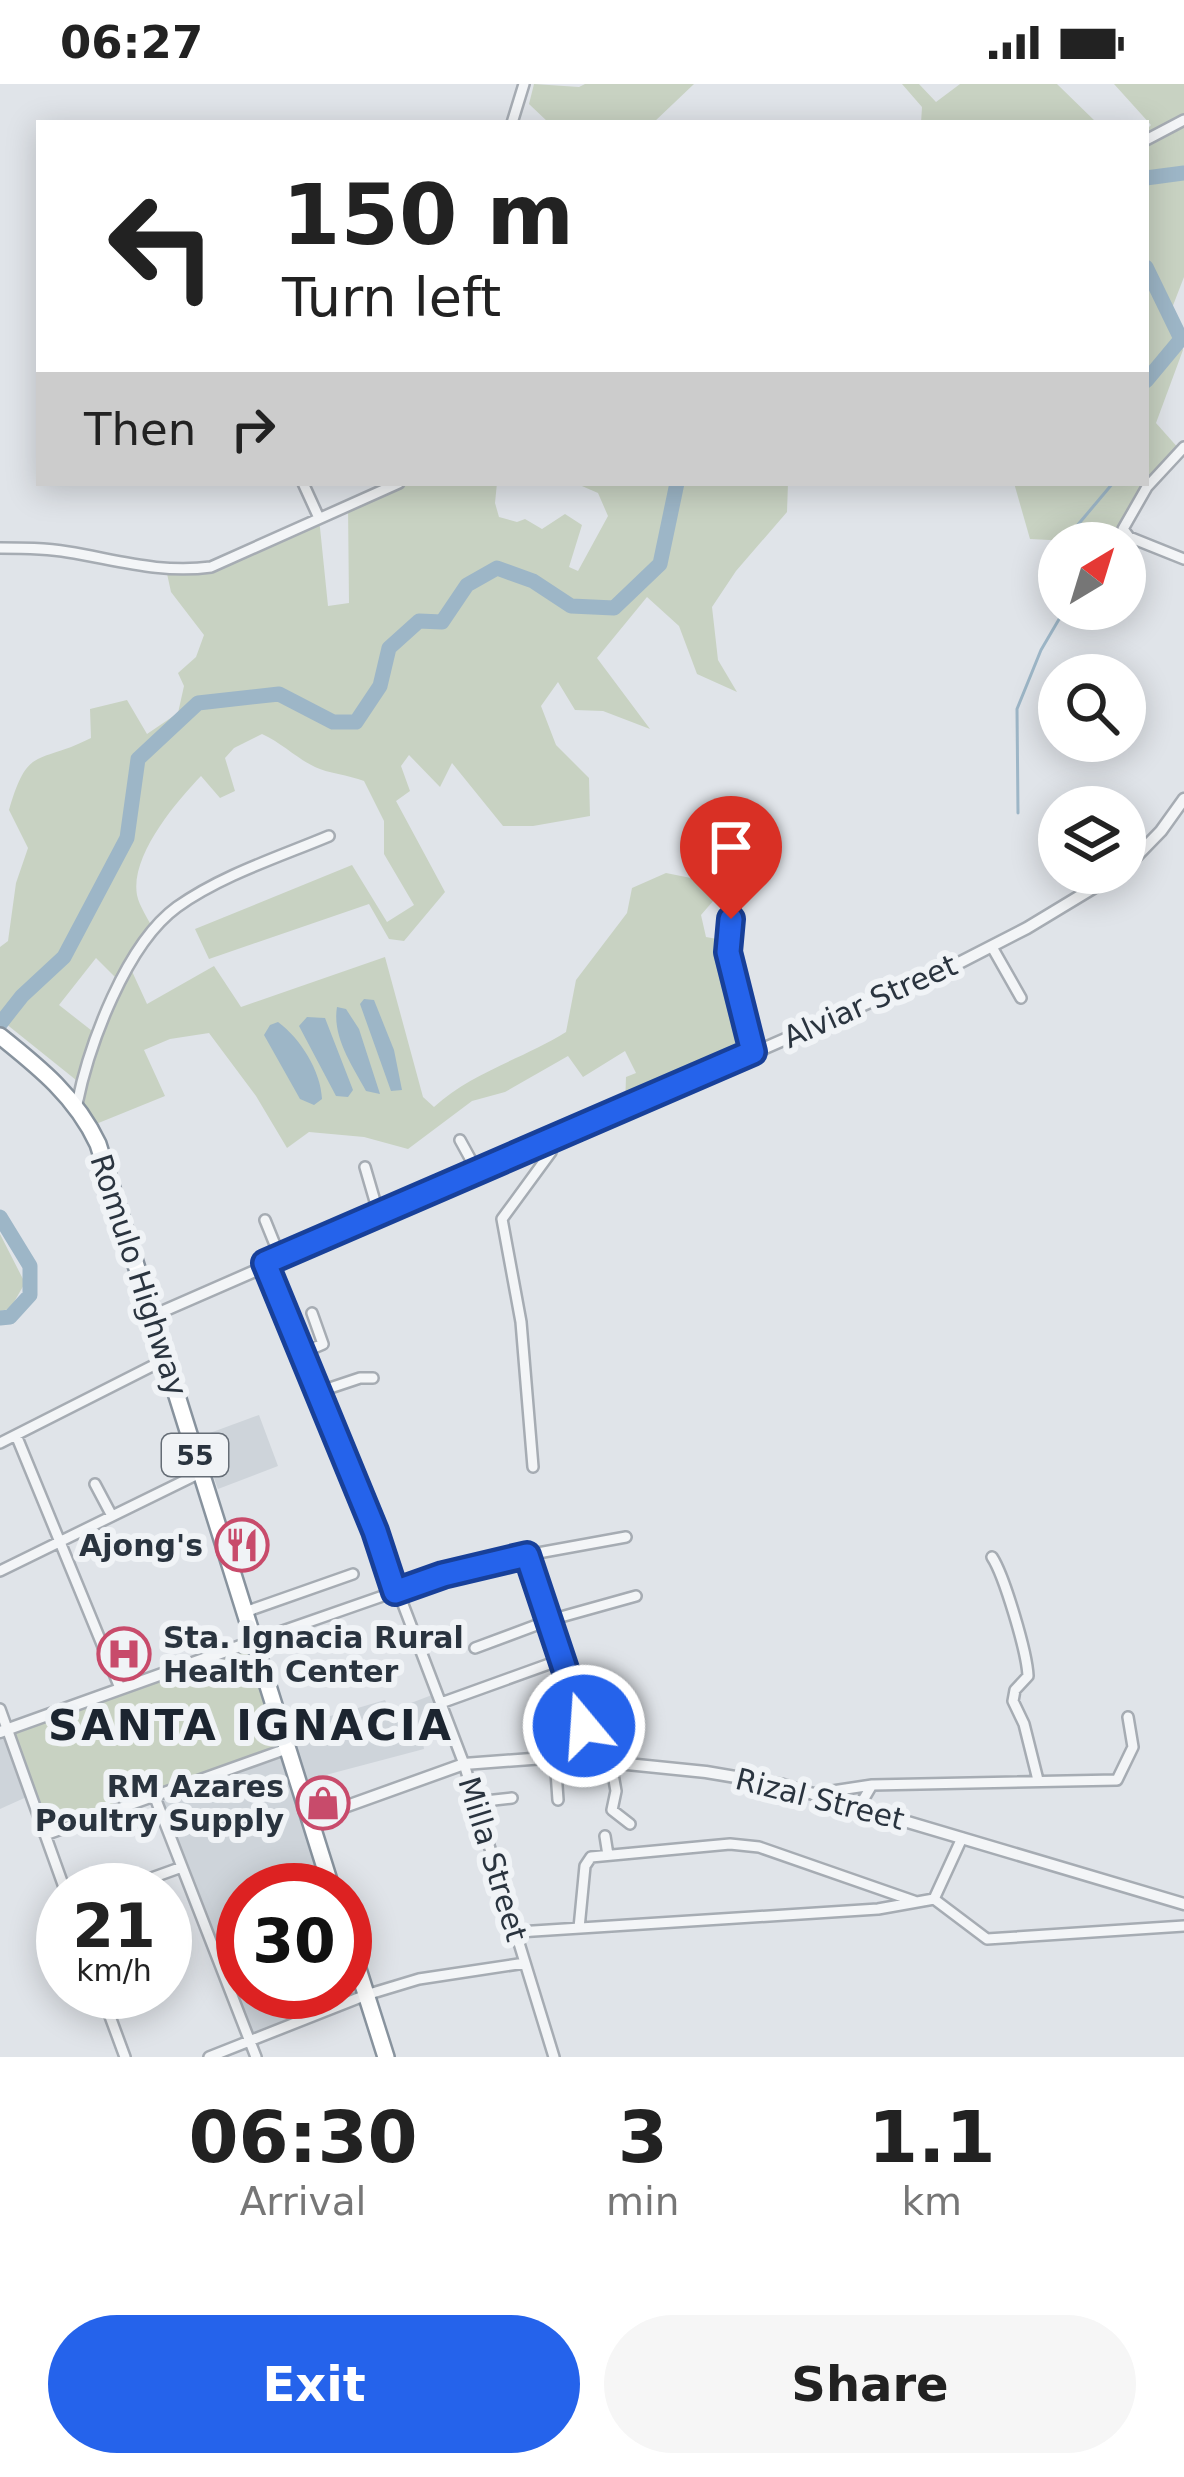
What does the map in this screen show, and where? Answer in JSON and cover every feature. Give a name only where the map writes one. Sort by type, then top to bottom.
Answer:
[{"type":"highway","name":"Romulo Highway","points":[[7,1041],[76,1104],[98,1144],[324,1863]]},
{"type":"highway","points":[[372,2014],[386,2057]]},
{"type":"street","points":[[513,120],[524,84]]},
{"type":"street","points":[[1149,138],[1184,120]]},
{"type":"street","points":[[1149,485],[1184,447]]},
{"type":"street","points":[[304,486],[319,518]]},
{"type":"street","points":[[0,548],[54,550],[182,571],[212,566],[392,486]]},
{"type":"street","points":[[1148,486],[1124,529],[1129,537],[1184,559]]},
{"type":"street","name":"Alviar Street","points":[[1146,846],[1184,799]]},
{"type":"street","points":[[76,1104],[89,1051],[104,1016],[164,918],[245,871],[329,836]]},
{"type":"street","points":[[738,887],[728,952],[753,1052]]},
{"type":"street","name":"Alviar Street","points":[[152,1316],[992,946],[1081,894]]},
{"type":"street","points":[[992,946],[1021,998]]},
{"type":"street","points":[[533,1467],[521,1322],[502,1219],[551,1152],[554,1138]]},
{"type":"street","points":[[460,1140],[477,1171]]},
{"type":"street","points":[[364,1167],[379,1215]]},
{"type":"street","points":[[265,1220],[280,1257]]},
{"type":"street","name":"Milla Street","points":[[265,1263],[464,1764],[554,2057]]},
{"type":"street","points":[[302,1353],[323,1344],[312,1312]]},
{"type":"street","points":[[0,1443],[166,1359]]},
{"type":"street","points":[[318,1392],[373,1378]]},
{"type":"street","points":[[16,1435],[120,1688]]},
{"type":"street","points":[[0,1570],[200,1473]]},
{"type":"street","points":[[95,1484],[112,1516]]},
{"type":"street","points":[[4,1730],[443,1575],[626,1537]]},
{"type":"street","points":[[527,1555],[584,1726],[590,1761]]},
{"type":"street","points":[[992,1557],[1010,1597],[1025,1653],[1028,1676],[1013,1701],[1038,1780]]},
{"type":"street","points":[[245,1612],[353,1574]]},
{"type":"street","points":[[475,1648],[636,1596]]},
{"type":"street","points":[[441,1703],[563,1660]]},
{"type":"street","points":[[0,1709],[55,1863]]},
{"type":"street","points":[[813,1794],[872,1785],[1117,1780],[1133,1747],[1128,1717]]},
{"type":"street","points":[[45,1834],[289,1748]]},
{"type":"street","points":[[555,1757],[558,1801]]},
{"type":"street","name":"Rizal Street","points":[[310,1819],[464,1764],[555,1757],[706,1772],[813,1794],[1184,1904]]},
{"type":"street","points":[[611,1763],[616,1791],[612,1810],[630,1824]]},
{"type":"street","points":[[859,1807],[872,1785]]},
{"type":"street","points":[[154,1795],[180,1863]]},
{"type":"street","points":[[476,1802],[512,1798]]},
{"type":"street","points":[[605,1836],[608,1856]]},
{"type":"street","points":[[934,1899],[962,1838]]},
{"type":"street","points":[[579,1928],[586,1861],[730,1844],[759,1846],[920,1902]]},
{"type":"street","points":[[192,1893],[256,2057]]},
{"type":"street","points":[[518,1932],[878,1909],[934,1899],[987,1939],[1184,1926]]},
{"type":"street","points":[[372,1993],[436,1975],[525,1963]]},
{"type":"street","points":[[111,2019],[124,2057]]},
{"type":"street","points":[[209,2057],[307,2019]]},
{"type":"shaded area","points":[[259,1415],[278,1466],[218,1489],[199,1437]]},
{"type":"shaded area","points":[[432,1695],[447,1734],[423,1743],[424,1749],[303,1781],[286,1729],[385,1700],[390,1711]]},
{"type":"shaded area","points":[[7,1729],[31,1795],[0,1809],[0,1732]]},
{"type":"shaded area","points":[[283,1754],[318,1863],[216,1863],[216,1945],[192,1882],[192,1863],[185,1863],[160,1799]]},
{"type":"shaded area","points":[[244,2019],[294,2019],[251,2036]]},
{"type":"green space","points":[[534,84],[694,84],[656,120],[546,120],[529,104]]},
{"type":"green space","points":[[902,84],[919,84],[936,102],[960,84],[1057,84],[1094,120],[921,120],[922,107]]},
{"type":"green space","points":[[1114,84],[1184,84],[1184,277],[1172,308],[1183,350],[1156,423],[1180,450],[1127,522],[1038,522],[1038,539],[1030,539],[1015,486],[1149,486],[1149,120]]},
{"type":"green space","points":[[393,486],[497,486],[499,517],[517,522],[525,519],[542,529],[565,514],[582,525],[569,567],[578,571],[608,516],[598,493],[582,486],[788,486],[787,512],[712,607],[718,660],[737,692],[697,674],[679,626],[647,597],[597,658],[650,729],[603,711],[575,710],[558,682],[541,706],[556,745],[589,778],[590,816],[503,826],[452,763],[440,787],[409,755],[401,766],[410,791],[396,801],[445,892],[404,941],[389,939],[369,904],[209,959],[195,929],[352,865],[387,922],[414,905],[384,854],[384,821],[364,781],[315,767],[262,734],[234,748],[225,758],[235,791],[220,798],[201,776],[168,815],[141,864],[137,895],[154,931],[130,967],[147,1004],[214,966],[241,1007],[385,957],[423,1097],[434,1107],[465,1084],[566,1032],[576,980],[627,913],[632,888],[666,873],[691,878],[734,859],[736,897],[720,893],[701,915],[706,937],[728,941],[753,1052],[625,1107],[626,1077],[636,1073],[625,1051],[583,1077],[568,1056],[505,1092],[472,1101],[408,1149],[364,1137],[309,1132],[287,1148],[209,1033],[170,1039],[144,1050],[165,1096],[96,1124],[79,1094],[83,1068],[76,1080],[0,1019],[0,947],[8,941],[16,883],[28,848],[9,810],[16,789],[37,759],[91,738],[90,709],[127,700],[147,734],[178,713],[184,686],[178,673],[196,657],[204,635],[171,592],[166,569],[211,566],[319,518],[328,606],[349,603],[348,505]],"holes":[[[96,958],[121,983],[96,1034],[59,1005]]]},
{"type":"green space","points":[[0,1234],[25,1283],[10,1309],[0,1311]]},
{"type":"green space","points":[[254,1642],[287,1747],[46,1833],[9,1729]]},
{"type":"water","points":[[364,999],[374,1000],[394,1050],[402,1090],[391,1091],[360,1004]]},
{"type":"water","points":[[337,1007],[346,1009],[359,1029],[380,1094],[366,1091],[349,1061],[337,1029]]},
{"type":"water","points":[[307,1017],[325,1018],[353,1090],[348,1097],[336,1096],[299,1026]]},
{"type":"water","points":[[278,1022],[313,1067],[322,1099],[314,1105],[300,1099],[264,1035]]},
{"type":"waterway","points":[[1149,178],[1184,173]]},
{"type":"waterway","points":[[1149,273],[1181,339],[1149,377]]},
{"type":"waterway","points":[[0,1024],[64,957],[127,838],[138,759],[198,703],[279,694],[333,722],[356,722],[380,686],[389,648],[419,621],[442,622],[467,585],[497,568],[533,581],[571,606],[614,608],[660,564],[676,486]]},
{"type":"waterway","points":[[1080,522],[1110,486]]},
{"type":"waterway","points":[[1018,813],[1017,709],[1053,630]]},
{"type":"waterway","points":[[0,1217],[30,1266],[30,1295],[10,1317],[0,1318]]},
{"type":"place","name":"Ajong's","points":[[242,1545]]},
{"type":"place","name":"Sta. Ignacia Rural Health Center","points":[[124,1654]]},
{"type":"place","name":"RM Azares Poultry Supply","points":[[323,1803]]},
{"type":"district","name":"SANTA IGNACIA","points":[[251,1725]]},
{"type":"route","points":[[584,1726],[527,1555],[395,1592],[375,1531],[265,1263],[753,1052],[728,952],[731,919]]}]
